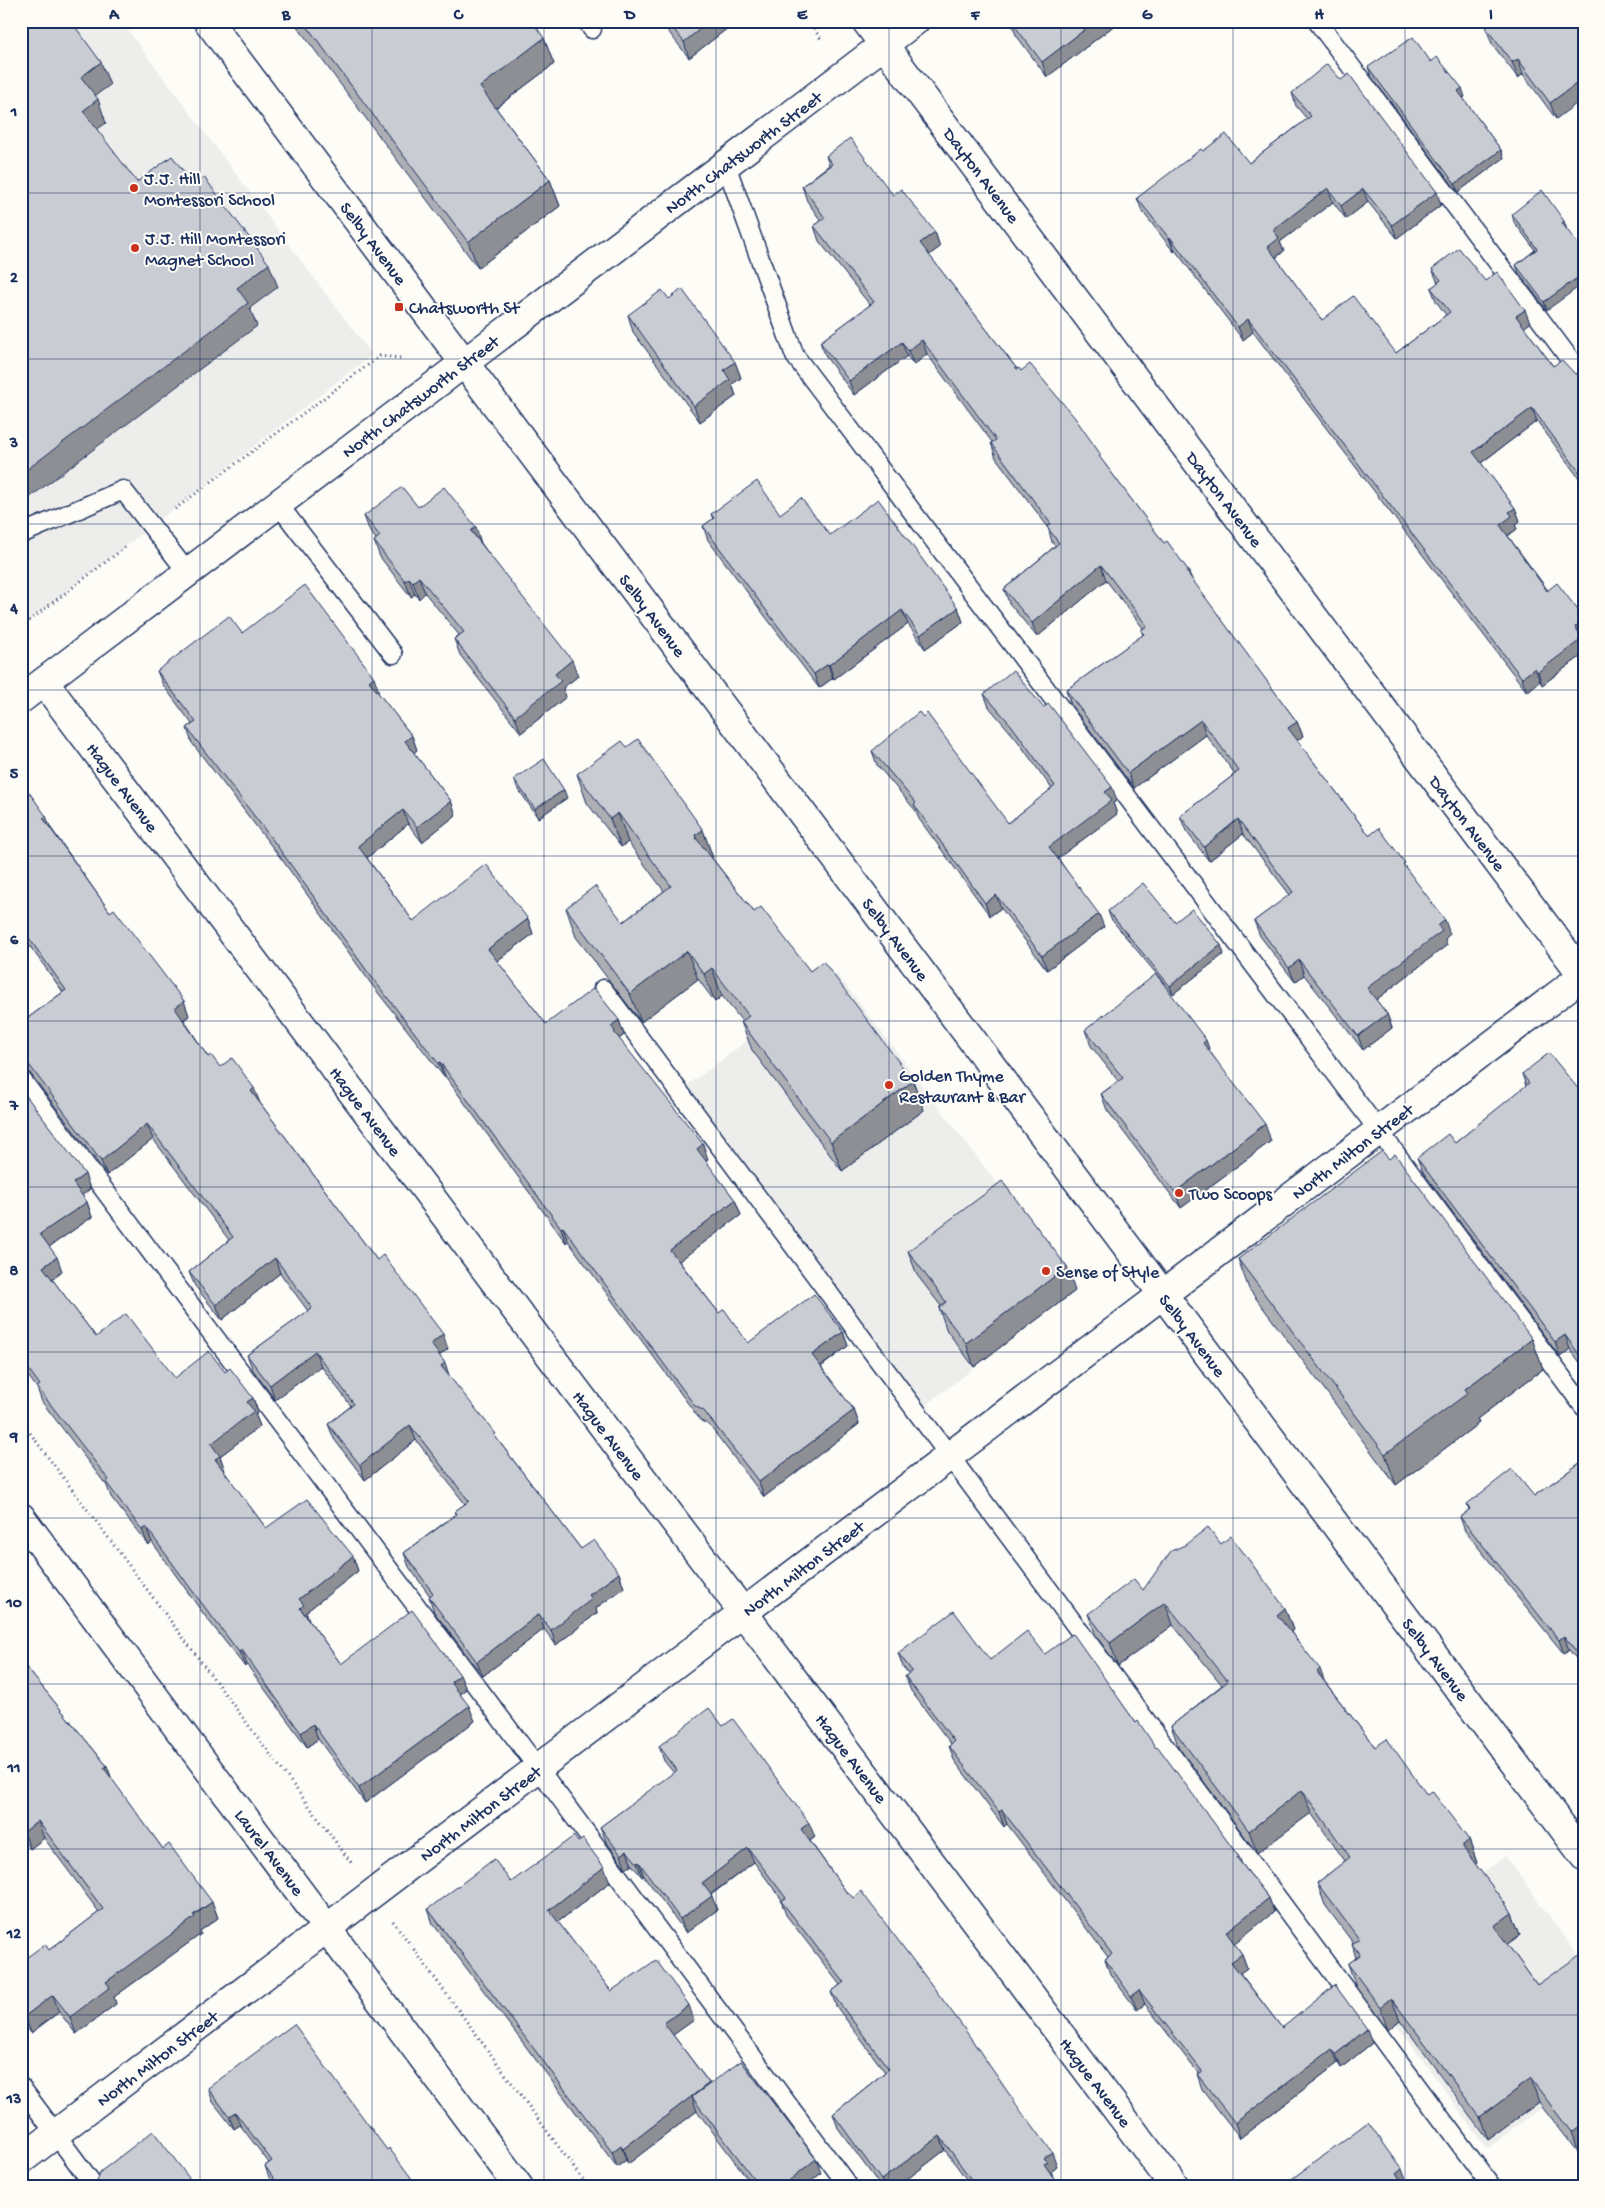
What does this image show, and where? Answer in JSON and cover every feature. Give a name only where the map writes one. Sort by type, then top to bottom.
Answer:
[{"type":"street","name":"Selby Avenue","points":[[208,21],[1584,1856]]},
{"type":"street","name":"Dayton Avenue","points":[[866,21],[1583,976]]},
{"type":"street","name":"North Chatsworth Street","points":[[21,699],[915,21]]},
{"type":"street","name":"Hague Avenue","points":[[44,682],[1175,2187]]},
{"type":"street","name":"North Milton Street","points":[[21,2160],[1583,976]]},
{"type":"street","name":"Laurel Avenue","points":[[21,1517],[519,2187]]},
{"type":"lane","points":[[1317,21],[1584,378]]},
{"type":"lane","points":[[726,165],[795,356],[1379,1131],[1584,1407]]},
{"type":"lane","points":[[21,534],[123,490],[188,572]]},
{"type":"lane","points":[[278,504],[393,654]]},
{"type":"lane","points":[[603,990],[1492,2187]]},
{"type":"lane","points":[[21,1079],[538,1768],[849,2187]]},
{"type":"lane","points":[[21,2087],[96,2187]]},
{"type":"path","points":[[808,21],[821,40]]},
{"type":"path","points":[[21,627],[380,356],[401,358]]},
{"type":"path","points":[[21,1421],[374,1894],[588,2187]]},
{"type":"shaded area","name":"J.J. Hill Montessori School","points":[[21,21],[121,21],[372,355],[21,627]]},
{"type":"shaded area","points":[[837,974],[1078,1289],[924,1406],[685,1087]]},
{"type":"shaded area","points":[[1505,1856],[1584,1963],[1584,2075],[1487,2149],[1356,1969]]},
{"type":"building","name":"J.J. Hill Montessori Magnet School","points":[[21,21],[71,21],[101,62],[81,77],[98,99],[83,111],[137,182],[172,156],[194,185],[204,177],[269,264],[237,288],[248,303],[21,474]]},
{"type":"building","points":[[303,21],[532,21],[544,38],[480,87],[550,180],[468,242]]},
{"type":"building","points":[[667,21],[710,21],[684,42]]},
{"type":"building","points":[[1011,21],[1096,21],[1042,62]]},
{"type":"building","points":[[1495,21],[1584,21],[1584,78],[1550,103],[1518,59],[1512,62],[1486,28]]},
{"type":"building","points":[[1413,37],[1431,62],[1437,57],[1462,88],[1458,91],[1501,150],[1455,184],[1368,67]]},
{"type":"building","points":[[1327,64],[1341,80],[1349,74],[1437,192],[1392,225],[1363,189],[1341,206],[1328,188],[1273,230],[1279,238],[1268,247],[1322,320],[1353,296],[1396,353],[1450,312],[1431,288],[1441,280],[1432,269],[1459,248],[1485,281],[1497,272],[1525,310],[1516,316],[1553,366],[1562,360],[1575,374],[1584,374],[1584,474],[1581,474],[1532,408],[1473,452],[1515,508],[1509,512],[1512,516],[1500,525],[1547,591],[1557,583],[1584,618],[1575,627],[1583,638],[1538,672],[1535,668],[1522,678],[1248,319],[1238,327],[1170,237],[1137,198],[1201,149],[1203,151],[1226,134],[1249,163],[1311,116],[1292,93]]},
{"type":"building","points":[[850,138],[893,195],[901,189],[935,232],[920,243],[1017,369],[1019,368],[1021,371],[1030,364],[1075,418],[1101,455],[1099,456],[1164,543],[1167,541],[1188,570],[1186,571],[1297,722],[1288,728],[1365,830],[1370,835],[1379,828],[1445,920],[1438,926],[1442,931],[1367,988],[1387,1014],[1358,1036],[1299,960],[1289,968],[1254,921],[1293,892],[1238,819],[1204,847],[1180,816],[1239,771],[1201,720],[1128,773],[1066,690],[1144,634],[1141,630],[1147,626],[1101,565],[1032,623],[1004,589],[1059,543],[1047,527],[1051,524],[991,443],[996,440],[922,340],[908,351],[902,342],[849,381],[820,342],[874,302],[814,226],[825,218],[802,186],[832,164],[826,156]]},
{"type":"building","points":[[1542,190],[1564,221],[1562,223],[1584,252],[1584,273],[1544,302],[1516,265],[1537,249],[1512,214]]},
{"type":"building","points":[[682,289],[735,362],[724,370],[730,380],[694,406],[628,315],[662,290],[669,299]]},
{"type":"building","points":[[1584,344],[1584,354],[1579,347]]},
{"type":"building","points":[[757,481],[780,514],[801,498],[830,535],[878,499],[958,608],[920,635],[902,610],[829,665],[814,674],[703,526],[714,518],[711,514]]},
{"type":"building","points":[[402,487],[418,507],[444,487],[476,527],[471,531],[572,660],[555,674],[561,681],[515,717],[454,639],[464,632],[419,577],[413,582],[409,578],[405,581],[374,541],[380,536],[364,516]]},
{"type":"building","points":[[305,585],[374,677],[369,681],[412,736],[405,741],[451,801],[417,827],[403,810],[358,846],[413,921],[486,864],[528,919],[488,949],[546,1024],[594,988],[619,1020],[611,1026],[614,1032],[703,1144],[697,1149],[735,1200],[670,1250],[719,1313],[724,1309],[748,1343],[814,1294],[843,1332],[812,1355],[854,1410],[759,1482],[704,1411],[695,1406],[563,1227],[561,1228],[440,1062],[438,1063],[367,971],[278,847],[187,728],[196,722],[157,671],[229,616],[242,633]]},
{"type":"building","points":[[1013,670],[1043,707],[1049,704],[1112,787],[1105,792],[1112,800],[1049,847],[1099,914],[1042,956],[996,895],[985,903],[914,805],[916,803],[872,751],[919,712],[923,717],[927,713],[1008,823],[1055,786],[1012,726],[984,694]]},
{"type":"building","points":[[638,739],[703,830],[695,835],[696,838],[754,912],[761,907],[810,971],[823,961],[913,1081],[831,1142],[741,1022],[749,1016],[712,968],[704,974],[687,951],[630,994],[566,908],[595,886],[623,922],[671,886],[618,813],[610,819],[577,774],[622,741],[627,747]]},
{"type":"building","points":[[544,759],[564,790],[535,809],[514,779]]},
{"type":"building","points":[[21,781],[46,816],[43,818],[110,912],[114,909],[184,1001],[175,1008],[208,1057],[211,1055],[220,1067],[232,1058],[254,1088],[251,1091],[377,1260],[383,1255],[443,1334],[431,1344],[445,1363],[441,1366],[496,1434],[494,1435],[581,1549],[594,1540],[619,1573],[589,1595],[592,1599],[551,1630],[539,1614],[477,1662],[429,1597],[433,1593],[404,1553],[457,1514],[455,1511],[469,1501],[410,1425],[360,1465],[328,1424],[354,1404],[315,1351],[270,1385],[247,1355],[312,1308],[275,1258],[216,1305],[189,1272],[233,1237],[147,1124],[101,1161],[24,1058],[21,1057],[21,1023],[66,990],[21,927]]},
{"type":"building","points":[[1143,883],[1175,922],[1192,909],[1221,945],[1170,986],[1108,911]]},
{"type":"building","points":[[1156,974],[1206,1040],[1203,1043],[1265,1124],[1175,1192],[1101,1094],[1123,1078],[1085,1030]]},
{"type":"building","points":[[1549,1053],[1584,1096],[1584,1361],[1565,1335],[1555,1342],[1417,1158],[1448,1134],[1455,1143],[1529,1083],[1522,1074]]},
{"type":"building","points":[[21,1089],[85,1174],[73,1183],[87,1202],[40,1234],[57,1257],[43,1267],[96,1337],[126,1314],[175,1378],[209,1351],[225,1372],[230,1368],[253,1398],[247,1402],[254,1411],[211,1444],[220,1456],[215,1459],[266,1528],[307,1499],[353,1556],[299,1599],[304,1605],[300,1608],[341,1664],[412,1610],[460,1675],[451,1682],[469,1706],[359,1788],[313,1724],[301,1733],[242,1650],[239,1652],[146,1527],[142,1530],[106,1482],[109,1480],[37,1387],[40,1385],[21,1359]]},
{"type":"building","points":[[1382,1151],[1389,1159],[1395,1154],[1532,1339],[1465,1389],[1468,1393],[1385,1454],[1238,1259]]},
{"type":"building","points":[[1002,1181],[1067,1267],[966,1343],[939,1308],[946,1302],[908,1251]]},
{"type":"building","points":[[1584,1460],[1584,1661],[1564,1636],[1559,1640],[1460,1517],[1470,1509],[1467,1504],[1512,1469],[1534,1496]]},
{"type":"building","points":[[1208,1527],[1221,1544],[1231,1536],[1285,1608],[1277,1615],[1320,1669],[1317,1672],[1375,1747],[1387,1739],[1427,1795],[1432,1791],[1469,1840],[1462,1846],[1512,1913],[1494,1926],[1537,1985],[1581,1954],[1584,1958],[1584,2122],[1571,2132],[1531,2079],[1480,2117],[1391,1998],[1380,2007],[1348,1964],[1360,1955],[1352,1944],[1359,1939],[1317,1883],[1350,1857],[1302,1790],[1249,1831],[1171,1726],[1228,1681],[1165,1602],[1110,1643],[1088,1614],[1134,1579],[1143,1590],[1171,1551],[1185,1545]]},
{"type":"building","points":[[954,1611],[990,1660],[1027,1631],[1045,1654],[1072,1634],[1074,1635],[1136,1723],[1138,1721],[1156,1748],[1158,1747],[1239,1857],[1237,1858],[1269,1898],[1226,1932],[1242,1954],[1231,1962],[1282,2028],[1335,1985],[1367,2029],[1336,2054],[1332,2049],[1235,2123],[1197,2074],[1202,2071],[1139,1990],[1131,1996],[1105,1959],[1112,1954],[1002,1810],[999,1812],[949,1746],[954,1741],[905,1676],[912,1671],[898,1653]]},
{"type":"building","points":[[21,1661],[107,1766],[104,1768],[163,1849],[169,1844],[212,1902],[193,1915],[195,1917],[106,1982],[110,1987],[70,2017],[53,1995],[25,2016],[21,2011],[21,1953],[26,1958],[45,1944],[49,1950],[103,1909],[38,1821],[24,1832],[21,1828]]},
{"type":"building","points":[[709,1708],[723,1726],[733,1719],[809,1823],[801,1829],[847,1893],[853,1898],[861,1891],[961,2024],[1027,2120],[1052,2152],[1044,2158],[1048,2162],[1044,2164],[1060,2187],[973,2187],[975,2185],[940,2136],[881,2180],[833,2114],[889,2069],[831,1992],[844,1982],[781,1901],[786,1898],[748,1848],[702,1883],[712,1896],[680,1919],[639,1862],[637,1863],[627,1851],[621,1855],[600,1827],[677,1770],[659,1746]]},
{"type":"building","points":[[574,1836],[578,1842],[583,1839],[604,1867],[549,1910],[611,1991],[656,1960],[689,2005],[664,2023],[709,2083],[623,2149],[621,2145],[612,2152],[428,1909],[494,1859],[511,1882]]},
{"type":"building","points":[[294,2024],[387,2150],[389,2148],[418,2187],[280,2187],[265,2166],[272,2161],[235,2112],[229,2116],[208,2088]]},
{"type":"building","points":[[741,2061],[816,2159],[781,2187],[760,2187],[692,2097]]},
{"type":"building","points":[[1368,2122],[1402,2169],[1396,2174],[1405,2187],[1288,2187],[1291,2184],[1289,2181]]},
{"type":"building","points":[[153,2131],[196,2187],[81,2187],[86,2183],[92,2184],[97,2182],[100,2172]]},
{"type":"place","name":"J.J. Hill Montessori School","points":[[134,188]]},
{"type":"place","name":"J.J. Hill Montessori Magnet School","points":[[135,248]]},
{"type":"place","name":"Chatsworth St","points":[[399,307]]},
{"type":"place","name":"Golden Thyme Restaurant & Bar","points":[[889,1085]]},
{"type":"place","name":"Two Scoops","points":[[1179,1193]]},
{"type":"place","name":"Sense of Style","points":[[1046,1271]]}]
